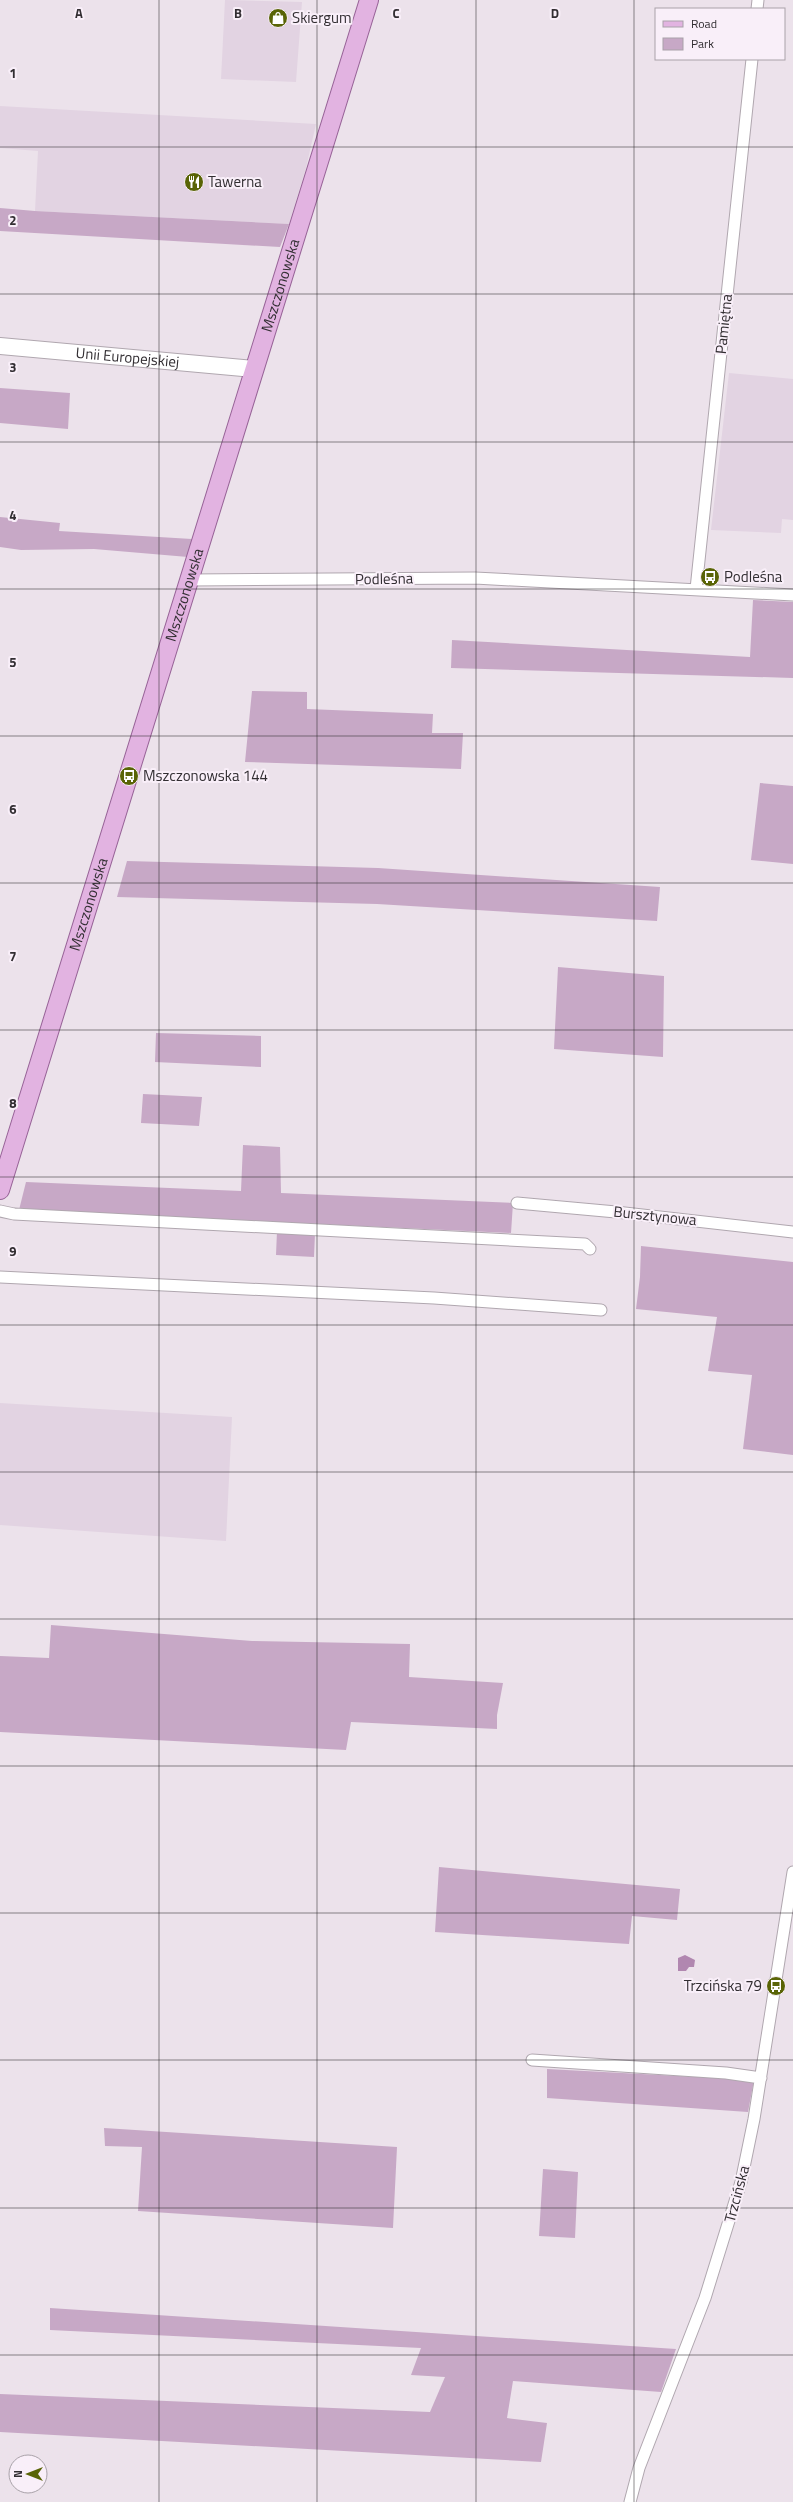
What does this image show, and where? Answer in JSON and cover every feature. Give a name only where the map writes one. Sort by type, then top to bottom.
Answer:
[{"type":"main road","name":"Mszczonowska","points":[[0,1190],[369,0]]},
{"type":"main road","name":"Unii Europejskiej","points":[[0,346],[254,368]]},
{"type":"street","name":"Pamiętna","points":[[696,590],[752,60]]},
{"type":"street","name":"Podleśna","points":[[190,580],[475,578],[793,596]]},
{"type":"street","name":"Bursztynowa","points":[[517,1203],[616,1212],[793,1232]]},
{"type":"street","points":[[0,1211],[14,1214],[516,1239],[586,1244],[590,1249]]},
{"type":"street","points":[[0,1277],[434,1298],[601,1310]]},
{"type":"street","name":"Trzcińska","points":[[630,2502],[639,2468],[705,2298],[741,2182],[761,2078],[793,1872]]},
{"type":"street","points":[[532,2060],[720,2072],[761,2078]]},
{"type":"shaded area","points":[[225,0],[302,2],[296,82],[221,79]]},
{"type":"shaded area","points":[[0,106],[316,124],[306,168],[289,224],[35,211],[38,151],[0,148]]},
{"type":"shaded area","points":[[729,373],[793,379],[793,520],[782,519],[781,533],[711,530]]},
{"type":"shaded area","points":[[0,1403],[232,1417],[226,1541],[0,1525]]},
{"type":"shaded area","points":[[685,1955],[695,1960],[694,1967],[689,1967],[686,1971],[678,1971],[678,1958]]},
{"type":"green space","points":[[0,208],[289,224],[280,247],[0,231]]},
{"type":"green space","points":[[0,388],[70,393],[68,429],[0,423]]},
{"type":"green space","points":[[0,517],[60,523],[59,531],[192,539],[188,557],[94,549],[21,550],[0,547]]},
{"type":"green space","points":[[753,600],[793,602],[793,678],[451,668],[452,640],[750,657]]},
{"type":"green space","points":[[252,691],[307,692],[307,709],[433,714],[432,733],[463,733],[461,769],[245,762]]},
{"type":"green space","points":[[760,783],[793,786],[793,864],[751,860]]},
{"type":"green space","points":[[127,861],[378,868],[660,887],[657,921],[377,904],[117,897]]},
{"type":"green space","points":[[558,967],[664,976],[663,1057],[554,1049]]},
{"type":"green space","points":[[156,1033],[261,1036],[261,1067],[155,1062]]},
{"type":"green space","points":[[143,1094],[202,1097],[199,1126],[141,1123]]},
{"type":"green space","points":[[243,1145],[280,1147],[281,1193],[513,1203],[511,1233],[19,1210],[26,1182],[241,1191]]},
{"type":"green space","points":[[277,1231],[315,1233],[314,1257],[276,1255]]},
{"type":"green space","points":[[641,1246],[793,1262],[793,1455],[743,1449],[752,1375],[708,1371],[717,1317],[636,1309],[640,1277]]},
{"type":"green space","points":[[51,1625],[252,1641],[410,1644],[409,1677],[503,1683],[497,1715],[497,1729],[351,1722],[346,1750],[0,1732],[0,1656],[49,1658]]},
{"type":"green space","points":[[439,1867],[680,1889],[677,1920],[632,1916],[629,1944],[435,1932]]},
{"type":"green space","points":[[547,2069],[754,2080],[748,2112],[547,2098]]},
{"type":"green space","points":[[104,2128],[397,2147],[393,2228],[138,2211],[142,2147],[105,2146]]},
{"type":"green space","points":[[543,2169],[578,2172],[575,2238],[539,2236]]},
{"type":"green space","points":[[50,2308],[676,2349],[661,2392],[513,2381],[507,2418],[547,2423],[541,2462],[0,2432],[0,2394],[430,2412],[445,2377],[411,2375],[421,2348],[50,2330]]},
{"type":"place","name":"Skiergum","points":[[278,18]]},
{"type":"place","name":"Tawerna","points":[[194,182]]},
{"type":"place","name":"Podleśna","points":[[710,577]]},
{"type":"place","name":"Mszczonowska 144","points":[[129,776]]},
{"type":"place","name":"Trzcińska 79","points":[[776,1986]]}]
